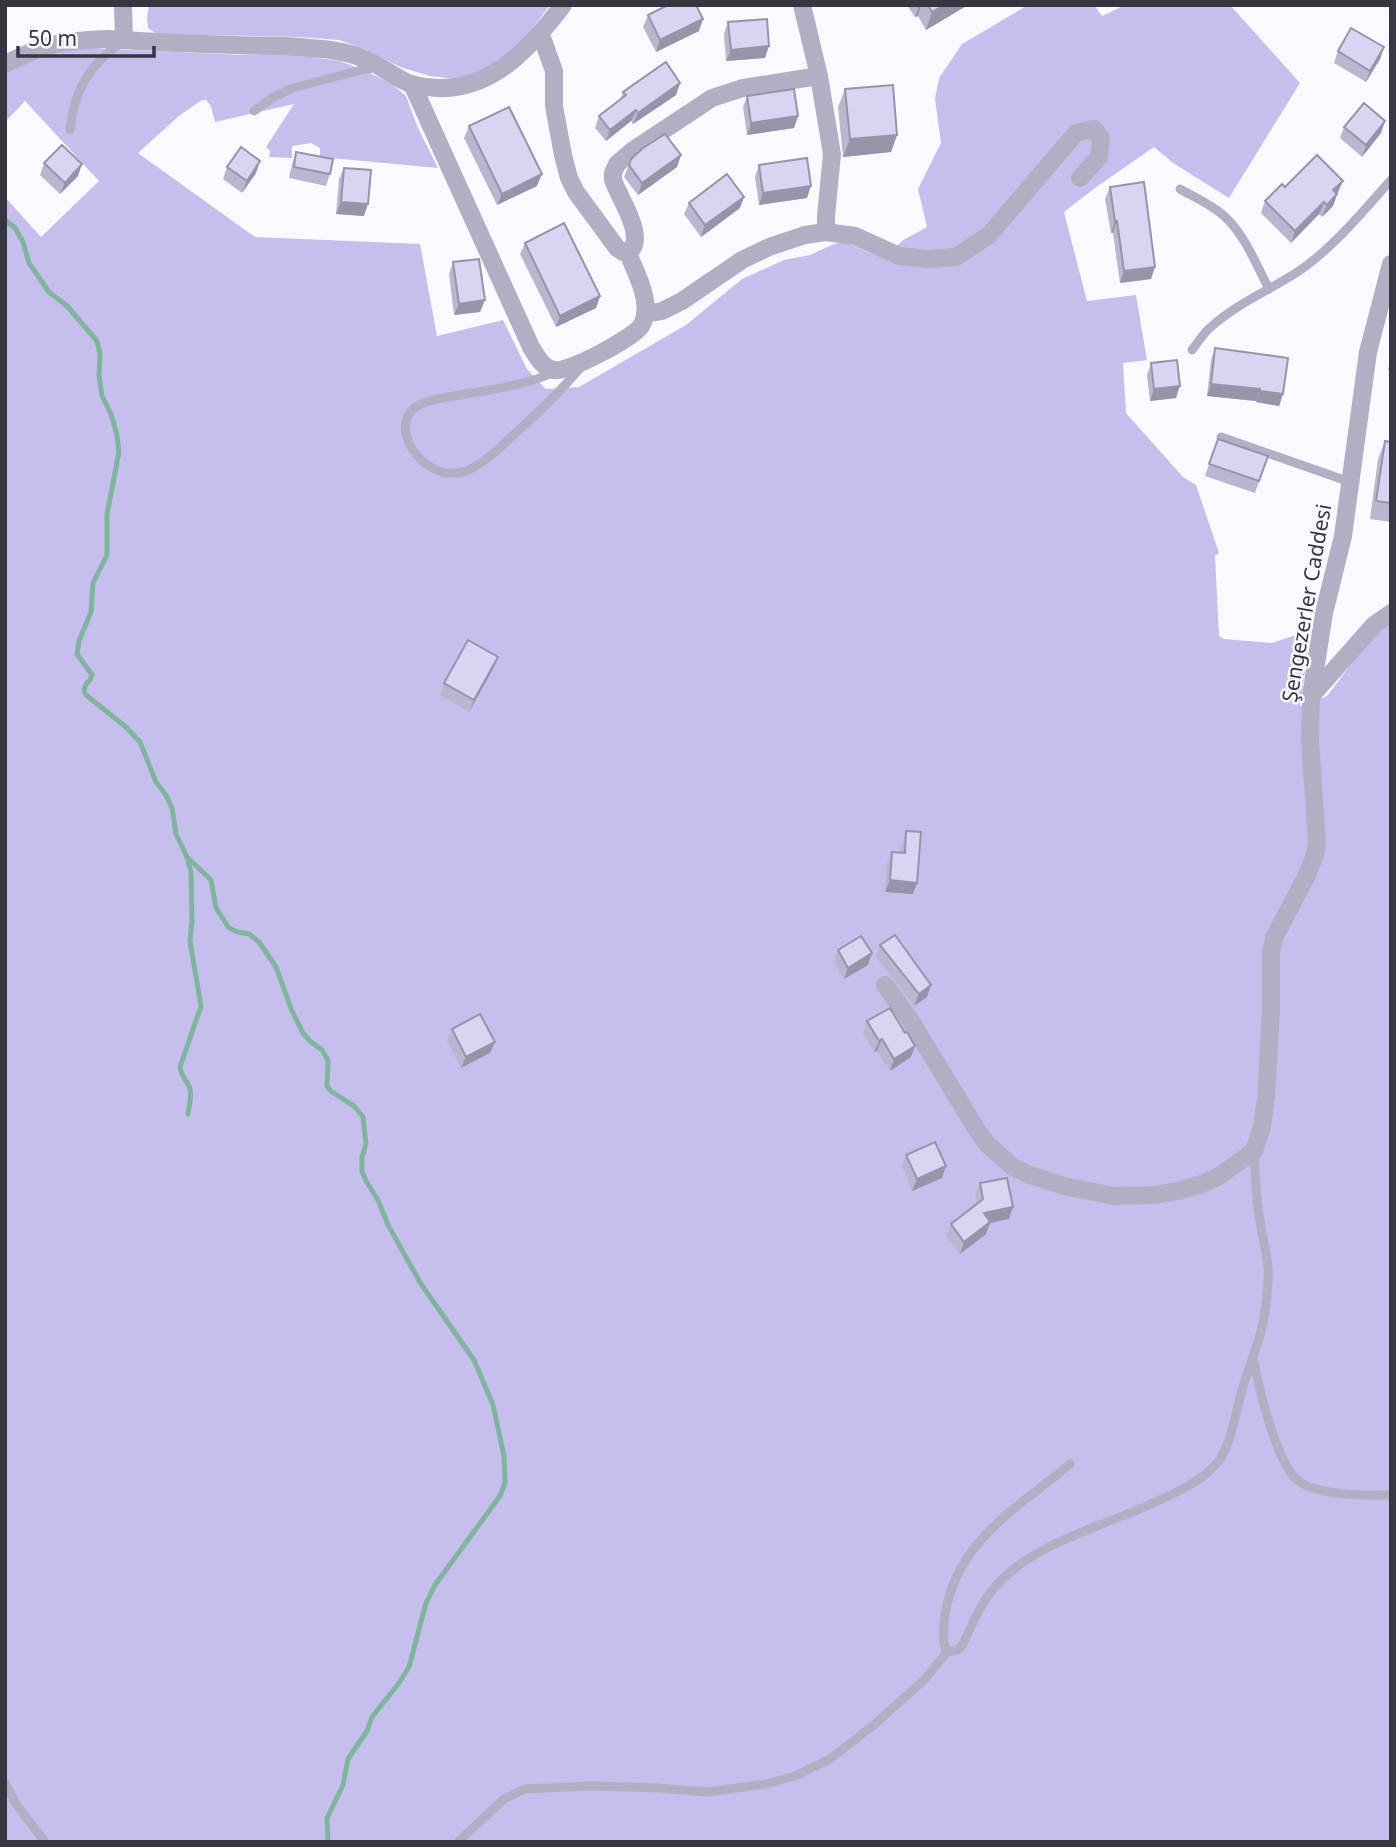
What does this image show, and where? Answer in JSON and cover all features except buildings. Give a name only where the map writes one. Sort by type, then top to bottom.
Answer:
[{"type":"street","points":[[123,5],[124,40]]},
{"type":"street","points":[[5,64],[40,49],[83,40],[308,47],[366,59],[412,84],[456,87],[476,83],[498,72],[523,53],[541,35],[563,5]]},
{"type":"street","points":[[802,5],[820,76],[832,154],[827,232]]},
{"type":"street","points":[[541,35],[554,71],[554,106],[569,178],[617,248],[628,253]]},
{"type":"street","points":[[628,253],[636,242],[633,224],[613,180],[617,164],[632,151],[712,98],[743,88],[820,76]]},
{"type":"street","points":[[412,84],[531,347],[547,367],[555,371],[567,369],[622,341],[640,328],[646,314],[645,299],[628,253]]},
{"type":"street","points":[[646,314],[662,312],[682,302],[743,260],[769,247],[805,235],[827,232],[855,236],[899,256],[928,259],[956,257],[989,235],[1076,133],[1094,129],[1101,138],[1099,157],[1080,178]]},
{"type":"street","name":"Şengezerler Caddesi","points":[[1254,1151],[1262,1127],[1266,1098],[1271,1010],[1270,952],[1274,938],[1307,874],[1317,843],[1310,740],[1311,696],[1324,613],[1343,536],[1368,352],[1391,264]]},
{"type":"street","points":[[1311,696],[1374,625],[1391,613]]},
{"type":"street","points":[[885,985],[914,1026],[977,1130],[1001,1157],[1027,1174],[1094,1193],[1114,1196],[1155,1195],[1199,1185],[1219,1176],[1254,1151]]},
{"type":"lane","points":[[70,130],[75,103],[87,75],[108,51],[124,40]]},
{"type":"lane","points":[[254,111],[293,88],[365,69],[383,68]]},
{"type":"lane","points":[[1192,350],[1210,327],[1236,307],[1299,271],[1321,254],[1391,180]]},
{"type":"lane","points":[[1180,189],[1230,222],[1269,289]]},
{"type":"lane","points":[[555,371],[524,384],[416,406],[405,424],[406,436],[413,451],[422,462],[436,470],[464,472],[499,448],[543,408],[586,361]]},
{"type":"lane","points":[[1221,438],[1350,482]]},
{"type":"lane","points":[[947,1652],[958,1650],[963,1644],[984,1602],[1013,1569],[1066,1540],[1171,1496],[1198,1480],[1219,1461],[1266,1307],[1268,1268],[1259,1222],[1254,1151]]},
{"type":"lane","points":[[1253,1356],[1264,1410],[1288,1471],[1297,1481],[1326,1490],[1391,1495]]},
{"type":"lane","points":[[947,1652],[944,1647],[946,1612],[951,1590],[964,1563],[1006,1514],[1070,1464]]},
{"type":"lane","points":[[458,1842],[504,1799],[525,1789],[591,1786],[707,1792],[766,1784],[794,1776],[830,1759],[875,1724],[925,1679],[947,1652]]},
{"type":"lane","points":[[5,1783],[16,1804],[45,1842]]},
{"type":"shaded area","points":[[149,5],[550,5],[519,46],[485,71],[454,79],[430,76],[400,67],[367,50],[339,40],[157,34],[148,28]]},
{"type":"shaded area","points":[[1028,5],[1094,5],[1102,16],[1125,5],[1230,5],[1300,83],[1229,198],[1173,163],[1154,147],[1064,212],[1087,301],[1136,295],[1147,360],[1123,363],[1126,413],[1183,477],[1196,485],[1219,553],[1215,556],[1219,636],[1224,639],[1272,643],[1311,630],[1300,706],[1327,696],[1365,646],[1391,622],[1391,1842],[5,1842],[5,197],[41,237],[99,181],[25,101],[5,122],[5,71],[46,56],[89,48],[244,55],[287,53],[340,61],[392,84],[406,96],[438,168],[320,157],[320,148],[311,143],[292,146],[292,158],[269,157],[270,151],[266,147],[294,104],[215,122],[211,106],[206,100],[202,100],[180,115],[138,153],[255,237],[420,244],[437,336],[503,320],[527,369],[546,389],[579,387],[686,325],[742,279],[784,260],[810,255],[834,244],[846,242],[872,254],[890,253],[903,240],[927,227],[918,189],[941,143],[935,99],[939,78],[962,44]]},
{"type":"waterway","points":[[5,220],[15,228],[23,242],[29,263],[49,292],[67,306],[97,341],[102,396],[117,435],[119,452],[107,514],[107,555],[93,583],[91,612],[79,641],[77,654],[92,675],[86,684],[86,695],[126,727],[140,742],[156,782],[172,808],[176,834],[191,872],[190,941],[201,1006],[180,1067],[191,1092],[188,1114]]},
{"type":"waterway","points":[[187,857],[211,880],[216,908],[229,928],[249,934],[259,942],[276,967],[303,1033],[322,1050],[328,1060],[327,1086],[354,1106],[363,1117],[366,1144],[362,1171],[366,1181],[421,1284],[474,1360],[493,1405],[504,1456],[505,1483],[500,1496],[435,1585],[426,1603],[409,1667],[372,1717],[367,1731],[348,1759],[343,1785],[327,1818],[328,1842]]}]
